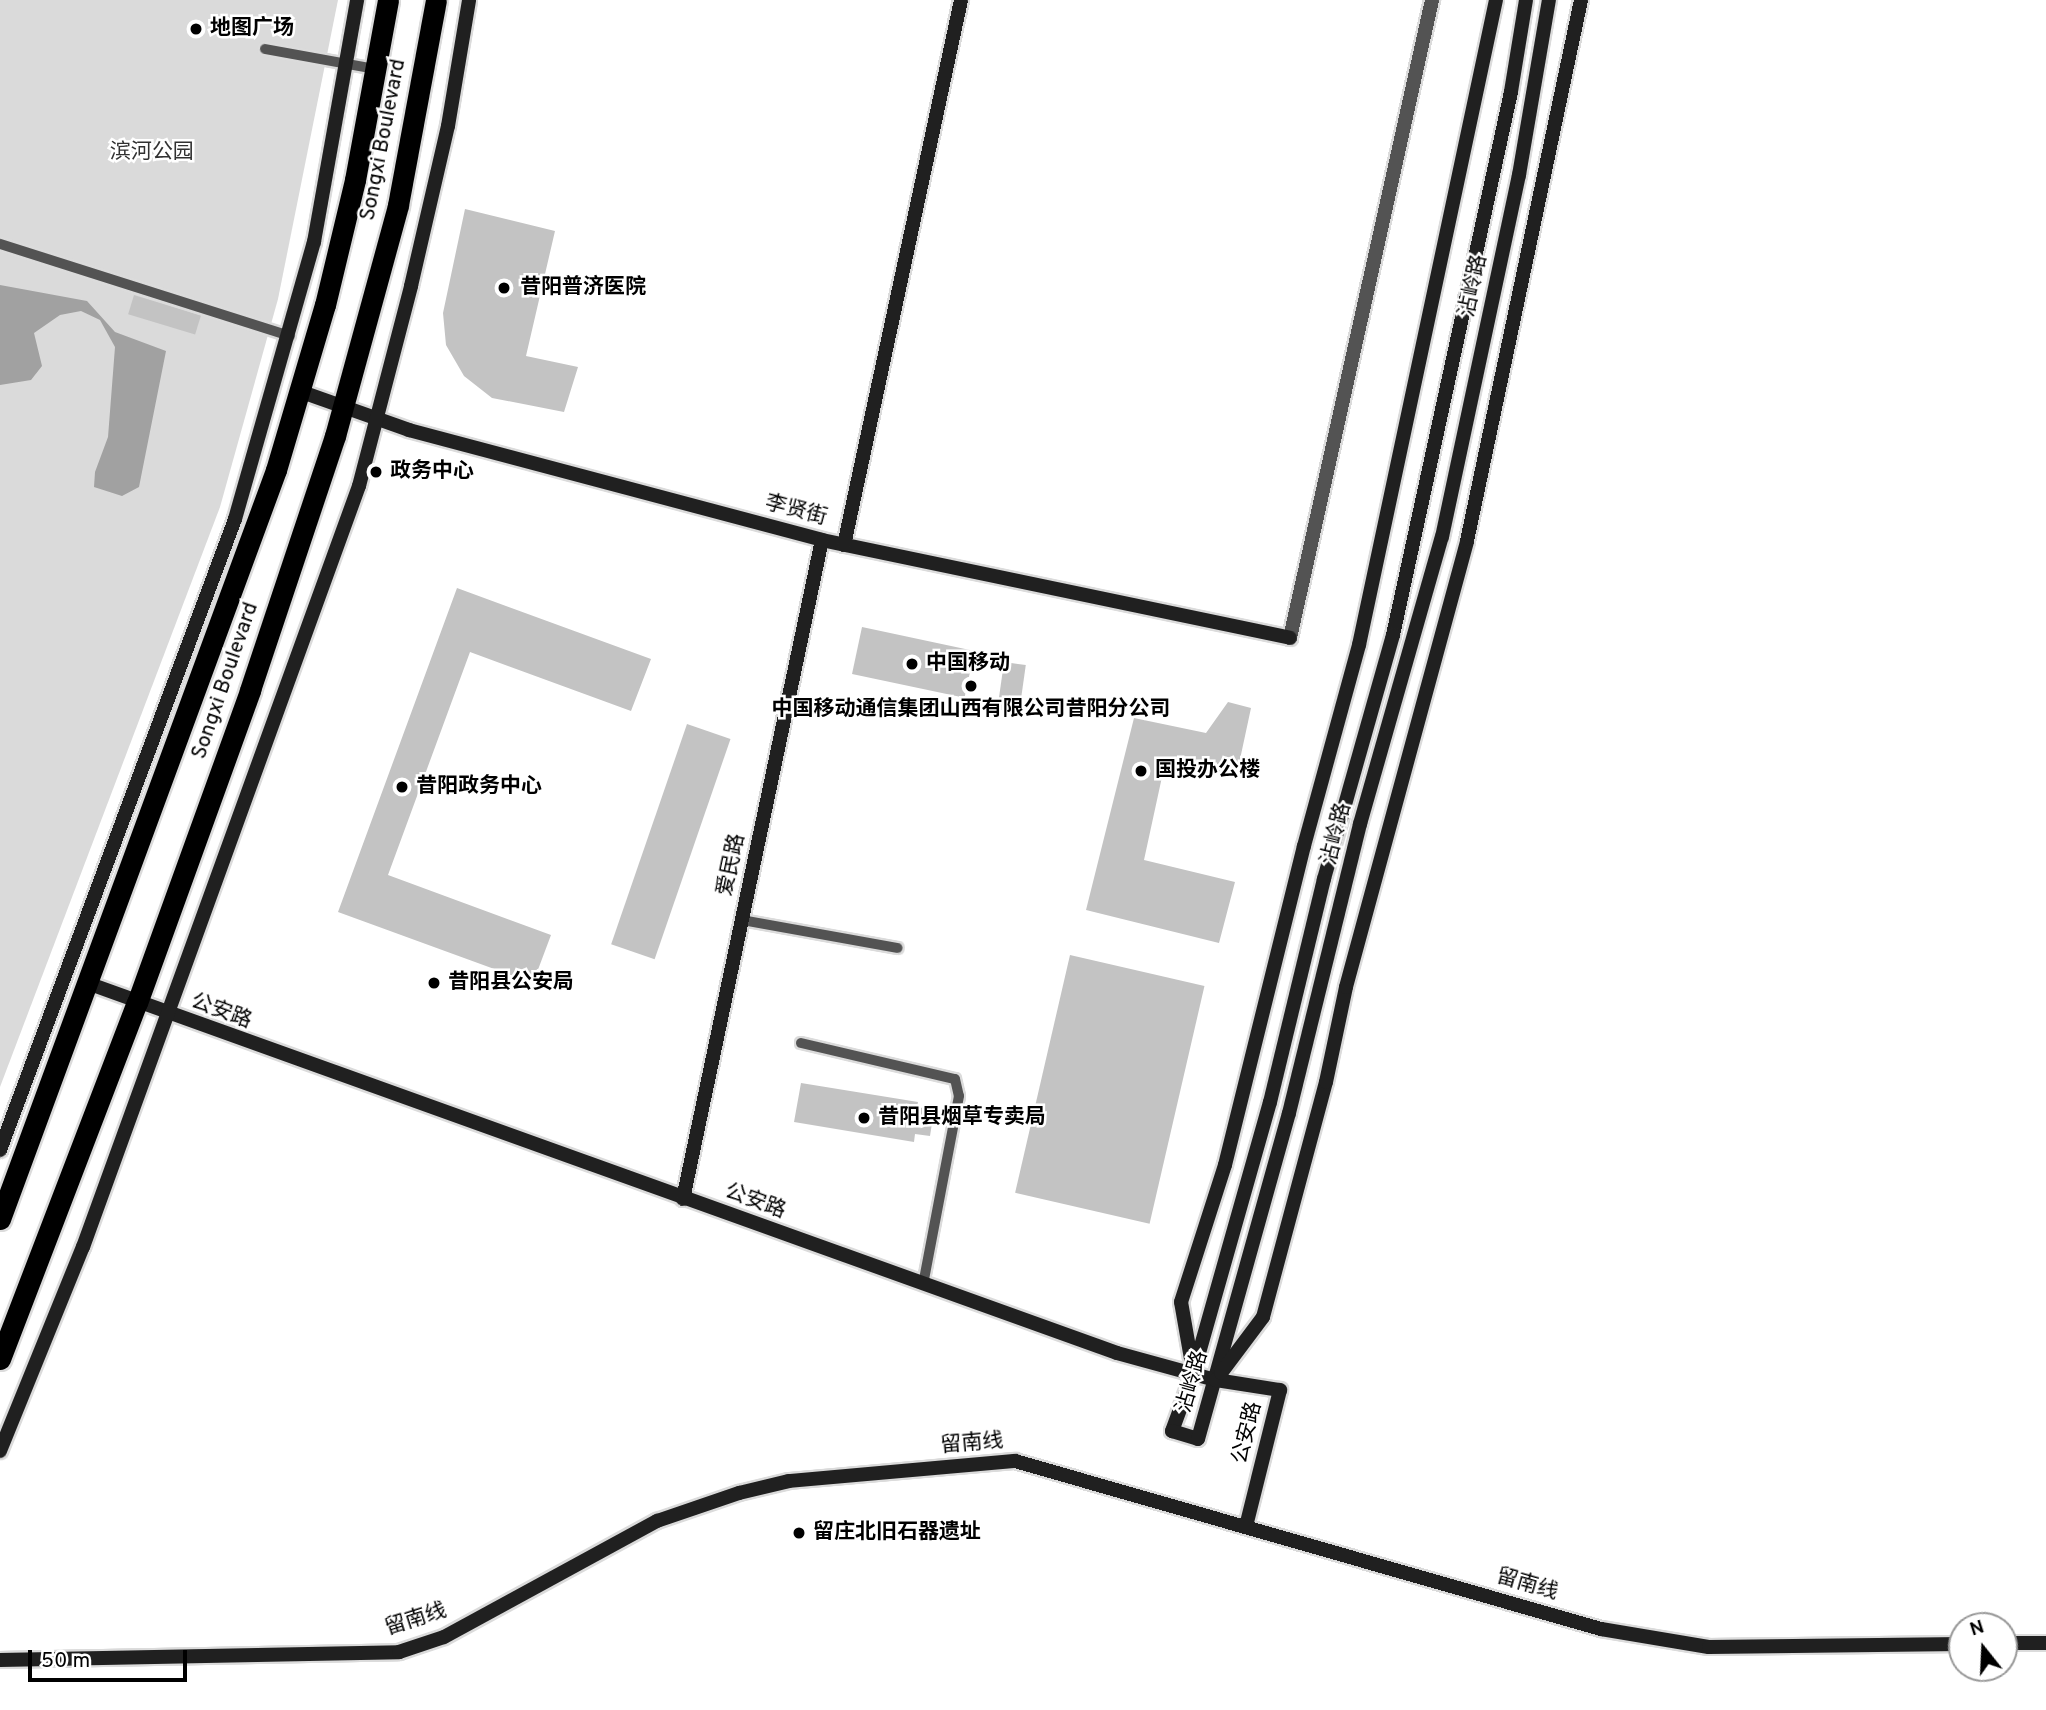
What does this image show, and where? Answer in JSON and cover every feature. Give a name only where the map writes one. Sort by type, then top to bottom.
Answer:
[{"type":"highway","name":"Songxi Boulevard","points":[[0,1219],[90,984],[276,470],[355,180],[388,0]]},
{"type":"highway","name":"Songxi Boulevard","points":[[0,1359],[137,1003],[250,690],[343,406],[398,205],[436,0]]},
{"type":"street","points":[[0,1150],[235,519],[290,336],[314,242],[357,0]]},
{"type":"street","points":[[0,1451],[83,1247],[359,486],[378,419],[448,126],[469,0]]},
{"type":"street","points":[[844,545],[961,0]]},
{"type":"street","name":"李贤街","points":[[299,391],[378,419],[822,540],[1290,638],[1432,0]]},
{"type":"street","points":[[1193,1374],[1181,1301],[1225,1165],[1304,846],[1359,645],[1496,0]]},
{"type":"street","name":"沾岭路","points":[[1526,0],[1505,118],[1392,635],[1193,1374],[1172,1431],[1198,1439],[1289,1113],[1360,824],[1442,537],[1519,175],[1549,0]]},
{"type":"street","points":[[1216,1380],[1263,1317],[1326,1082],[1346,987],[1467,541],[1581,0]]},
{"type":"street","name":"爱民路","points":[[684,1199],[822,540]]},
{"type":"street","name":"公安路","points":[[90,984],[167,1015],[1117,1353],[1216,1380],[1280,1390],[1246,1526]]},
{"type":"street","name":"留南线","points":[[0,1660],[399,1652],[444,1637],[657,1521],[789,1481],[1015,1461],[1601,1629],[1709,1647],[1948,1644]]},
{"type":"street","points":[[2018,1643],[2046,1643]]},
{"type":"lane","points":[[265,49],[375,69]]},
{"type":"lane","points":[[0,244],[290,336]]},
{"type":"lane","points":[[742,920],[897,948]]},
{"type":"lane","points":[[801,1043],[956,1079],[960,1096],[923,1284]]},
{"type":"green space","name":"滨河公园","points":[[0,0],[338,0],[278,299],[220,507],[0,1087]]},
{"type":"shaded area","points":[[0,285],[87,301],[115,332],[166,351],[139,487],[122,496],[94,487],[95,472],[108,437],[115,347],[100,320],[81,311],[60,315],[34,333],[42,366],[31,380],[0,385]]},
{"type":"building","points":[[465,209],[555,231],[526,356],[578,367],[564,412],[492,398],[464,376],[446,345],[443,313]]},
{"type":"building","points":[[134,295],[201,315],[195,335],[128,314]]},
{"type":"building","name":"昔阳政务中心","points":[[457,588],[651,659],[631,711],[470,652],[388,875],[551,935],[533,983],[338,912]]},
{"type":"building","name":"中国移动","points":[[862,627],[974,651],[965,698],[852,674]]},
{"type":"building","points":[[1004,662],[1026,665],[1019,713],[997,710]]},
{"type":"building","points":[[1228,702],[1251,708],[1236,778],[1165,763],[1144,860],[1235,882],[1219,943],[1086,910],[1134,718],[1206,733]]},
{"type":"building","points":[[687,724],[730,739],[655,959],[611,944]]},
{"type":"building","points":[[1070,955],[1204,986],[1150,1224],[1015,1193]]},
{"type":"building","name":"昔阳县烟草专卖局","points":[[801,1083],[918,1102],[917,1107],[934,1110],[930,1136],[915,1134],[914,1142],[794,1122]]},
{"type":"place","name":"地图广场","points":[[196,29]]},
{"type":"place","name":"昔阳普济医院","points":[[504,288]]},
{"type":"place","name":"政务中心","points":[[376,472]]},
{"type":"place","name":"中国移动","points":[[912,664]]},
{"type":"place","name":"中国移动通信集团山西有限公司昔阳分公司","points":[[971,686]]},
{"type":"place","name":"国投办公楼","points":[[1141,771]]},
{"type":"place","name":"昔阳政务中心","points":[[402,787]]},
{"type":"place","name":"昔阳县公安局","points":[[434,983]]},
{"type":"place","name":"昔阳县烟草专卖局","points":[[864,1118]]},
{"type":"place","name":"留庄北旧石器遗址","points":[[799,1533]]}]
